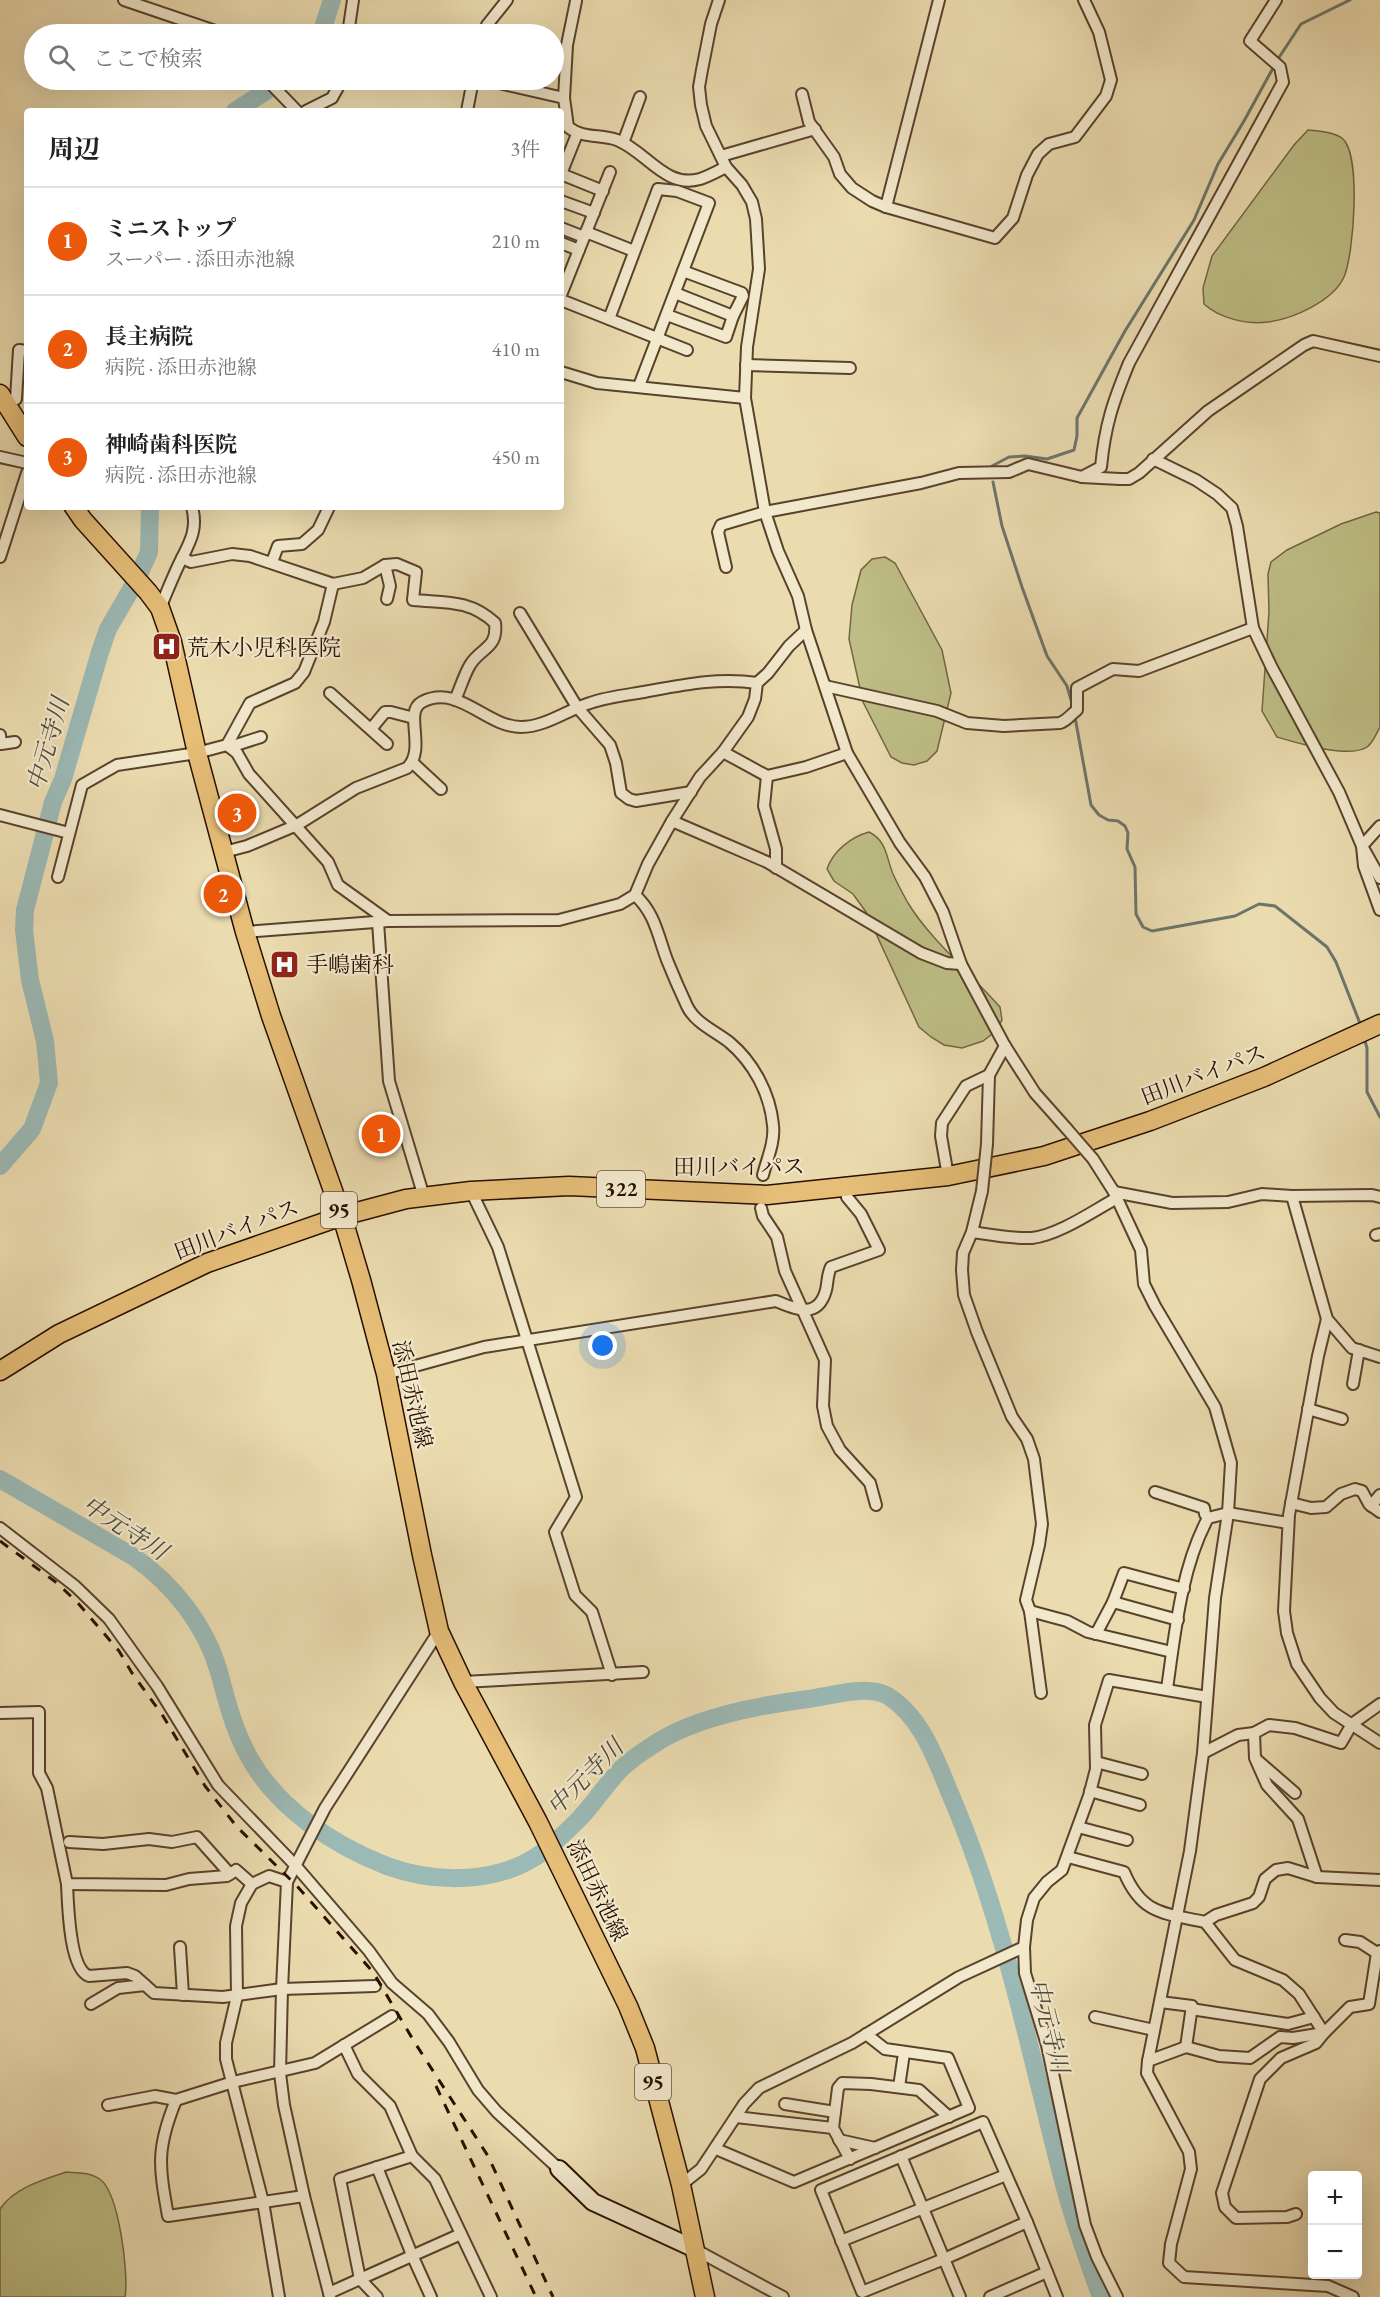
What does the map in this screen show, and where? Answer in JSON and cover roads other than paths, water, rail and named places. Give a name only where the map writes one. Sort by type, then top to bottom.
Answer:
[{"type":"main road","points":[[12,399],[24,429]]},
{"type":"main road","name":"添田赤池線","points":[[76,510],[160,608],[178,665],[197,753],[245,932],[271,1016],[342,1216],[387,1374],[439,1631],[463,1682],[538,1822],[628,2006],[645,2048],[681,2185],[705,2297]]},
{"type":"main road","name":"田川バイパス","points":[[0,1371],[59,1334],[207,1263],[342,1216],[406,1199],[471,1191],[569,1186],[767,1195],[948,1176],[1044,1156],[1150,1121],[1263,1077],[1380,1024]]},
{"type":"main road","points":[[559,2169],[593,2202],[693,2248]]},
{"type":"street","points":[[124,0],[150,4],[199,24]]},
{"type":"street","points":[[349,24],[353,0]]},
{"type":"street","points":[[488,24],[507,0]]},
{"type":"street","points":[[719,0],[711,24],[699,87],[706,126],[726,167],[742,185],[752,202],[756,219],[759,269],[746,365],[745,398],[765,512],[778,551],[798,596],[806,630],[847,753],[900,843],[925,877],[943,912],[961,964],[1005,1046],[1035,1093],[1093,1159],[1115,1195],[1141,1250],[1144,1284],[1215,1407],[1231,1463],[1228,1513],[1215,1598],[1203,1753],[1190,1851],[1148,2061],[1148,2073],[1189,2152],[1191,2169],[1171,2244],[1169,2263],[1184,2277],[1203,2280],[1328,2286],[1344,2291],[1353,2297]]},
{"type":"street","points":[[886,207],[939,0]]},
{"type":"street","points":[[802,94],[809,122],[834,157],[840,174],[852,188],[886,207],[994,238],[1013,218],[1027,175],[1038,154],[1049,144],[1075,138],[1106,96],[1111,80],[1099,32],[1084,0]]},
{"type":"street","points":[[1082,477],[1101,467],[1104,433],[1111,408],[1129,363],[1155,320],[1282,82],[1280,67],[1250,41],[1276,0]]},
{"type":"street","points":[[576,1],[567,45],[564,98],[568,127],[577,134],[614,139],[623,143],[667,176],[683,180],[699,179],[726,167]]},
{"type":"street","points":[[276,90],[293,108]]},
{"type":"street","points":[[312,108],[332,98],[336,90]]},
{"type":"street","points":[[468,108],[471,90]]},
{"type":"street","points":[[529,90],[564,98]]},
{"type":"street","points":[[623,143],[640,97]]},
{"type":"street","points":[[721,156],[815,129]]},
{"type":"street","points":[[565,153],[577,134]]},
{"type":"street","points":[[564,288],[610,172]]},
{"type":"street","points":[[564,175],[603,190]]},
{"type":"street","points":[[609,319],[658,189],[677,191],[709,203],[639,386]]},
{"type":"street","points":[[564,202],[594,213]]},
{"type":"street","points":[[564,229],[634,251]]},
{"type":"street","points":[[564,244],[579,250]]},
{"type":"street","points":[[667,315],[726,337],[742,296],[742,293],[684,270]]},
{"type":"street","points":[[675,293],[734,316]]},
{"type":"street","points":[[564,301],[687,350]]},
{"type":"street","points":[[726,567],[718,531],[721,525],[765,512],[921,483],[959,473],[1009,471],[1028,464],[1082,477],[1128,478],[1139,473],[1208,411],[1312,341],[1380,356]]},
{"type":"street","points":[[12,399],[19,350],[24,351]]},
{"type":"street","points":[[746,365],[850,368]]},
{"type":"street","points":[[564,373],[597,382],[745,398]]},
{"type":"street","points":[[0,457],[24,462]]},
{"type":"street","points":[[1154,459],[1196,480],[1217,494],[1232,508],[1238,526],[1253,628],[1339,792],[1362,846],[1380,878]]},
{"type":"street","points":[[0,557],[24,482]]},
{"type":"street","points":[[160,608],[182,558],[190,547],[193,536],[192,510]]},
{"type":"street","points":[[272,562],[279,546],[303,544],[318,530],[328,510]]},
{"type":"street","points":[[182,558],[191,562],[232,555],[250,556],[333,584],[363,578],[385,566],[398,564],[416,572],[413,600],[469,605],[484,613],[495,623],[496,632],[492,644],[471,664],[455,700]]},
{"type":"street","points":[[385,566],[390,586],[387,599]]},
{"type":"street","points":[[229,746],[250,703],[295,683],[304,672],[324,622],[333,584]]},
{"type":"street","points":[[520,613],[577,707],[610,745],[616,763],[621,793],[636,801],[691,792]]},
{"type":"street","points":[[825,686],[937,711],[967,723],[1004,726],[1060,723],[1067,721],[1074,712],[1077,688],[1098,676],[1113,669],[1139,670],[1253,628]]},
{"type":"street","points":[[245,932],[383,921],[559,920],[620,904],[635,895],[648,864],[672,821],[700,777],[723,752],[748,717],[755,699],[757,683],[806,630]]},
{"type":"street","points":[[224,852],[247,846],[297,825],[356,788],[407,768],[413,763],[417,748],[412,714],[417,705],[424,701],[455,700],[468,704],[492,720],[519,727],[545,722],[577,707],[604,699],[702,681],[736,680],[757,683]]},
{"type":"street","points":[[330,693],[387,744]]},
{"type":"street","points":[[371,729],[385,712],[414,718]]},
{"type":"street","points":[[58,877],[82,785],[117,765],[197,753],[261,737]]},
{"type":"street","points":[[0,741],[15,742]]},
{"type":"street","points":[[229,746],[237,753],[249,774],[328,862],[338,885],[383,921],[389,1081],[424,1197]]},
{"type":"street","points":[[723,752],[766,777],[847,753]]},
{"type":"street","points":[[413,763],[441,789]]},
{"type":"street","points":[[766,777],[764,806],[776,849],[776,868]]},
{"type":"street","points":[[0,815],[69,833]]},
{"type":"street","points":[[672,821],[776,868],[921,953],[947,963],[961,964]]},
{"type":"street","points":[[1380,826],[1362,846],[1364,866],[1380,910]]},
{"type":"street","points":[[635,895],[646,905],[656,926],[667,960],[688,1009],[697,1020],[729,1042],[750,1064],[760,1079],[774,1126],[763,1175]]},
{"type":"street","points":[[1005,1046],[989,1075],[987,1144],[982,1191],[972,1232],[963,1252],[962,1270],[964,1296],[977,1332],[1012,1417],[1027,1439],[1034,1459],[1042,1524],[1026,1600],[1030,1611],[1041,1693]]},
{"type":"street","points":[[948,1176],[941,1136],[942,1123],[966,1086],[989,1075]]},
{"type":"street","points":[[387,1374],[484,1347],[776,1301],[802,1311],[813,1308],[824,1296],[831,1267],[879,1250],[861,1214],[847,1197],[846,1187]]},
{"type":"street","points":[[471,1191],[498,1247],[576,1497],[555,1532],[575,1595],[592,1612],[612,1675]]},
{"type":"street","points":[[972,1232],[1017,1238],[1050,1234],[1115,1195],[1172,1203],[1228,1202],[1262,1194],[1380,1197]]},
{"type":"street","points":[[1292,1196],[1327,1319],[1352,1348],[1380,1357]]},
{"type":"street","points":[[761,1208],[763,1216],[777,1237],[785,1271],[825,1360],[823,1406],[827,1426],[840,1450],[870,1483],[876,1505]]},
{"type":"street","points":[[1327,1319],[1288,1523],[1284,1611],[1291,1650],[1297,1664],[1320,1698],[1334,1713],[1380,1743]]},
{"type":"street","points":[[1353,1384],[1359,1350]]},
{"type":"street","points":[[1308,1409],[1342,1419]]},
{"type":"street","points":[[1291,1503],[1311,1508],[1326,1507],[1341,1494],[1355,1489],[1362,1491],[1376,1509]]},
{"type":"street","points":[[1155,1492],[1204,1508],[1208,1518]]},
{"type":"street","points":[[1376,1509],[1380,1494]]},
{"type":"street","points":[[1167,1689],[1184,1589],[1199,1535],[1208,1518],[1228,1513],[1288,1523]]},
{"type":"street","points":[[0,1528],[75,1586],[109,1619],[157,1686],[218,1785],[295,1865],[369,1951],[392,1983],[428,2014],[449,2042],[478,2090],[497,2112],[559,2169]]},
{"type":"street","points":[[1096,1634],[1113,1602],[1124,1573],[1184,1589]]},
{"type":"street","points":[[1113,1602],[1178,1620]]},
{"type":"street","points":[[1030,1611],[1067,1621],[1096,1634],[1172,1652]]},
{"type":"street","points":[[439,1631],[325,1808],[287,1882],[280,2073],[284,2105],[304,2196],[330,2295],[360,2278],[461,2234]]},
{"type":"street","points":[[463,1682],[643,1672]]},
{"type":"street","points":[[1117,2297],[1097,2257],[1085,2225],[1047,2045],[1019,1949],[1034,1898],[1047,1882],[1062,1870],[1068,1857],[1096,1769],[1095,1725],[1109,1680],[1207,1697]]},
{"type":"street","points":[[1203,1753],[1238,1735],[1254,1733],[1269,1725],[1295,1728],[1341,1743],[1352,1724],[1380,1704]]},
{"type":"street","points":[[0,1713],[39,1712],[39,1773],[47,1788],[67,1884],[70,1935],[85,1974],[89,1976],[127,1973],[135,1976],[154,1993],[223,1997],[282,1989],[375,1986]]},
{"type":"street","points":[[1254,1733],[1255,1758],[1267,1785],[1298,1819],[1317,1877]]},
{"type":"street","points":[[1255,1758],[1295,1793]]},
{"type":"street","points":[[1096,1762],[1142,1774]]},
{"type":"street","points":[[1090,1791],[1140,1805]]},
{"type":"street","points":[[1078,1827],[1127,1840]]},
{"type":"street","points":[[69,1842],[103,1844],[149,1839],[172,1842],[197,1837],[230,1874]]},
{"type":"street","points":[[1068,1857],[1124,1872],[1132,1891],[1140,1900],[1156,1910],[1205,1922],[1235,1960],[1283,1980],[1299,1994],[1323,2033]]},
{"type":"street","points":[[1205,1922],[1216,1915],[1253,1903],[1265,1879],[1276,1870],[1288,1868],[1317,1877],[1380,1880]]},
{"type":"street","points":[[67,1884],[166,1885],[230,1874],[236,1870],[252,1884]]},
{"type":"street","points":[[279,2297],[263,2202],[226,2060],[226,2043],[237,1996],[236,1926],[241,1903],[252,1884],[269,1876],[287,1882]]},
{"type":"street","points":[[1296,2214],[1287,2217],[1236,2218],[1225,2207],[1222,2193],[1260,2079],[1281,2058],[1316,2043],[1350,2007],[1375,2004],[1379,1952],[1360,1942],[1345,1940]]},
{"type":"street","points":[[180,1947],[183,1995]]},
{"type":"street","points":[[681,2185],[701,2169],[744,2103],[759,2088],[852,2043],[959,1977],[1019,1949]]},
{"type":"street","points":[[91,2004],[118,1988],[145,1985]]},
{"type":"street","points":[[1160,2002],[1192,2006],[1186,2047]]},
{"type":"street","points":[[1191,2009],[1288,2024],[1314,2017]]},
{"type":"street","points":[[108,2105],[155,2096],[176,2100],[233,2082],[280,2073],[315,2063],[392,2016]]},
{"type":"street","points":[[1095,2018],[1154,2030]]},
{"type":"street","points":[[1148,2061],[1186,2047],[1219,2056],[1250,2058],[1280,2037],[1323,2033]]},
{"type":"street","points":[[716,2149],[795,2182],[969,2108],[948,2058],[885,2049],[866,2034]]},
{"type":"street","points":[[344,2045],[358,2074],[390,2106],[412,2156],[435,2179],[491,2297]]},
{"type":"street","points":[[899,2087],[904,2053]]},
{"type":"street","points":[[855,2175],[833,2128],[838,2088],[843,2083],[919,2090],[952,2116],[961,2132]]},
{"type":"street","points":[[176,2100],[166,2124],[161,2146],[160,2169],[168,2216],[304,2196]]},
{"type":"street","points":[[786,2104],[835,2112]]},
{"type":"street","points":[[736,2117],[833,2128]]},
{"type":"street","points":[[1027,2222],[857,2295],[841,2241],[821,2190],[983,2122],[1027,2222],[1057,2297]]},
{"type":"street","points":[[839,2140],[875,2148]]},
{"type":"street","points":[[377,2297],[360,2278],[340,2179],[412,2156]]},
{"type":"street","points":[[901,2156],[960,2297]]},
{"type":"street","points":[[377,2167],[431,2297]]},
{"type":"street","points":[[841,2241],[1006,2175]]},
{"type":"street","points":[[693,2248],[783,2297]]},
{"type":"street","points":[[990,2297],[1047,2272]]},
{"type":"waterway","name":"中元寺川","points":[[324,24],[332,0]]},
{"type":"waterway","points":[[992,466],[1009,457],[1025,456],[1047,459],[1074,450],[1077,418],[1125,331],[1194,220],[1218,164],[1278,59],[1301,24],[1350,0]]},
{"type":"waterway","name":"中元寺川","points":[[240,108],[268,90]]},
{"type":"waterway","points":[[993,482],[1002,526],[1022,587],[1047,656],[1067,686],[1073,707]]},
{"type":"waterway","name":"中元寺川","points":[[0,1166],[32,1129],[49,1083],[45,1041],[30,980],[24,930],[25,910],[53,802],[63,779],[100,652],[108,629],[137,579],[149,552],[150,510]]},
{"type":"waterway","points":[[1075,717],[1091,805],[1099,815],[1108,820],[1118,821],[1125,826],[1128,833],[1127,849],[1135,867],[1136,914],[1143,927],[1152,931],[1235,916],[1259,904],[1275,906],[1327,947],[1336,962],[1361,1026]]},
{"type":"waterway","points":[[1364,1038],[1367,1048],[1367,1092],[1380,1117]]},
{"type":"waterway","name":"中元寺川","points":[[0,1479],[134,1557],[162,1580],[186,1607],[206,1638],[239,1737],[249,1757],[275,1793],[308,1823],[327,1836],[367,1857],[406,1872],[446,1878],[467,1878],[507,1870],[526,1863],[543,1852],[570,1828],[628,1762],[653,1745],[687,1727],[749,1709],[849,1692],[870,1691],[888,1696],[909,1715],[926,1739],[968,1837],[999,1931],[1070,2205],[1101,2297]]},
{"type":"railway","points":[[0,1541],[57,1583],[77,1602],[119,1651],[163,1716],[205,1786],[237,1827],[296,1885],[373,1972],[415,2043],[488,2156],[553,2297]]},
{"type":"railway","points":[[436,2086],[536,2297]]},
{"type":"place","name":"荒木小児科医院","points":[[166,647]]},
{"type":"place","name":"神崎歯科医院","points":[[237,813]]},
{"type":"place","name":"長主病院","points":[[223,894]]},
{"type":"place","name":"手嶋歯科","points":[[285,964]]},
{"type":"place","name":"ミニストップ","points":[[381,1134]]}]
